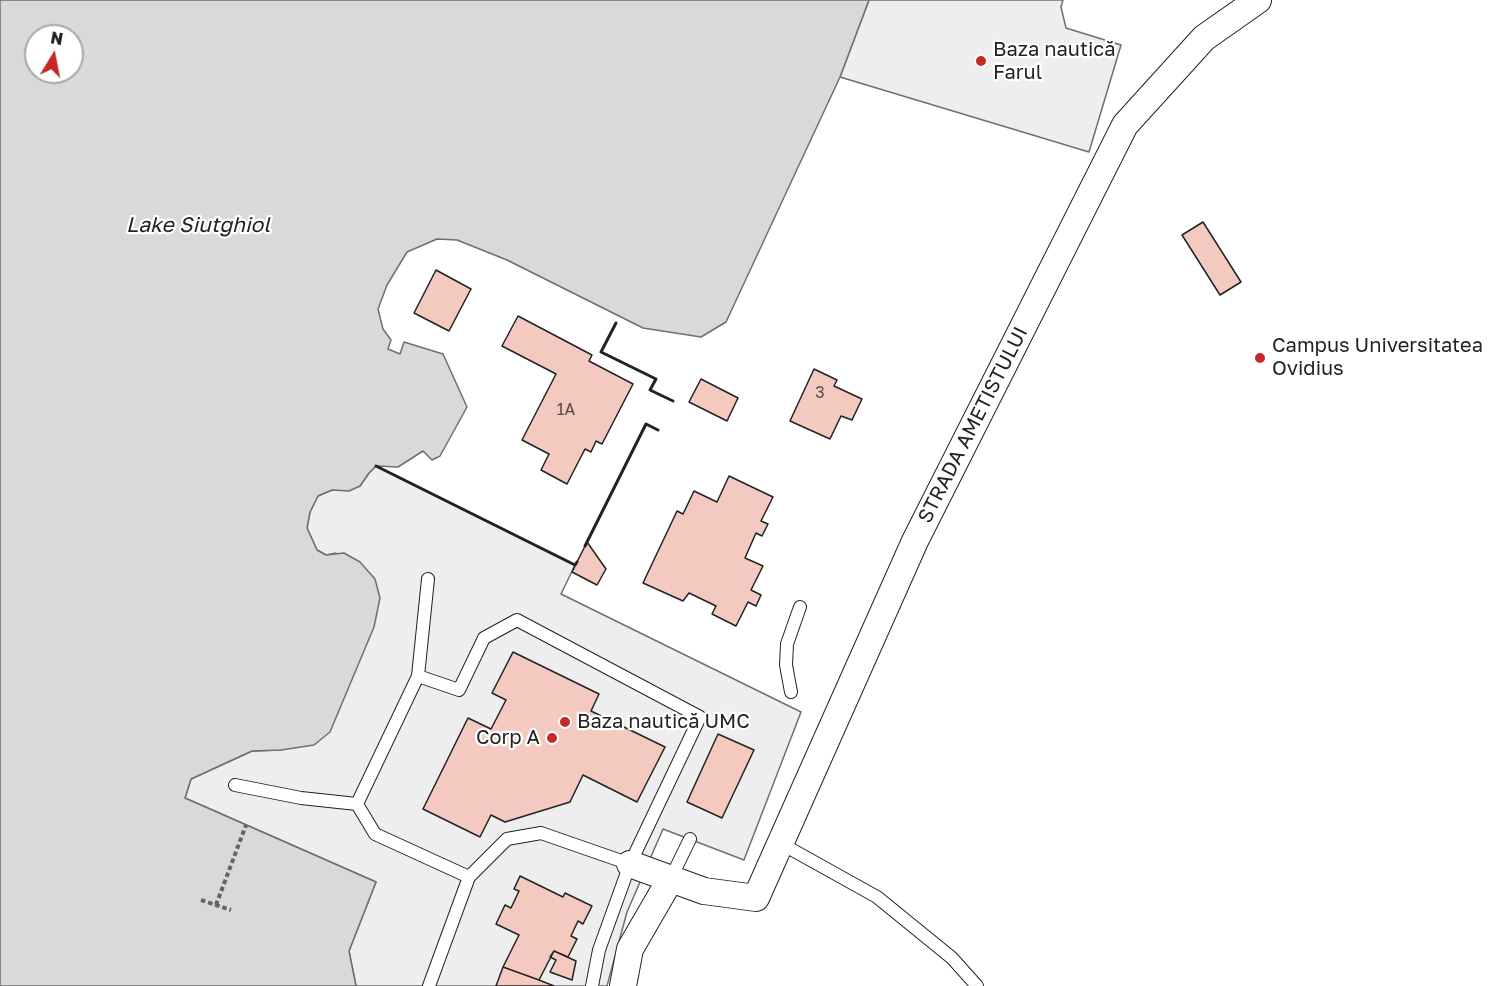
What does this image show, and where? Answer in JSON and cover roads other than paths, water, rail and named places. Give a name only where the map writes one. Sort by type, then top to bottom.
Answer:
[{"type":"street","name":"STRADA AMETISTULUI","points":[[670,880],[704,891],[756,898],[915,541],[1125,125],[1204,38],[1258,0]]},
{"type":"street","points":[[623,986],[630,949],[670,880],[630,864]]},
{"type":"lane","points":[[357,804],[418,676],[428,579]]},
{"type":"lane","points":[[791,692],[786,665],[787,644],[800,607]]},
{"type":"lane","points":[[418,676],[459,690],[484,638],[517,620],[700,717],[630,864],[599,950],[592,986]]},
{"type":"lane","points":[[235,785],[301,798],[357,804]]},
{"type":"lane","points":[[357,804],[375,834],[470,877]]},
{"type":"lane","points":[[429,986],[470,877],[507,839],[541,833],[630,864]]},
{"type":"lane","points":[[670,880],[690,839]]},
{"type":"lane","points":[[780,843],[877,897],[952,958],[977,986]]},
{"type":"water","name":"Lake Siutghiol","points":[[0,0],[869,0],[840,77],[726,322],[701,337],[643,328],[507,260],[457,240],[437,239],[407,252],[387,285],[378,309],[383,329],[391,340],[388,349],[400,354],[404,342],[443,354],[467,407],[440,456],[432,460],[423,451],[398,467],[376,466],[360,486],[349,491],[332,490],[318,496],[310,512],[307,528],[317,550],[326,555],[344,553],[360,562],[375,579],[380,598],[374,627],[330,732],[314,745],[252,751],[191,779],[185,798],[376,882],[349,951],[356,986],[0,986]]},
{"type":"place","name":"Baza nautică Farul","points":[[981,61]]},
{"type":"place","name":"Campus Universitatea Ovidius","points":[[1260,358]]},
{"type":"place","name":"Baza nautică UMC","points":[[565,722]]},
{"type":"place","name":"Corp A","points":[[552,738]]}]
